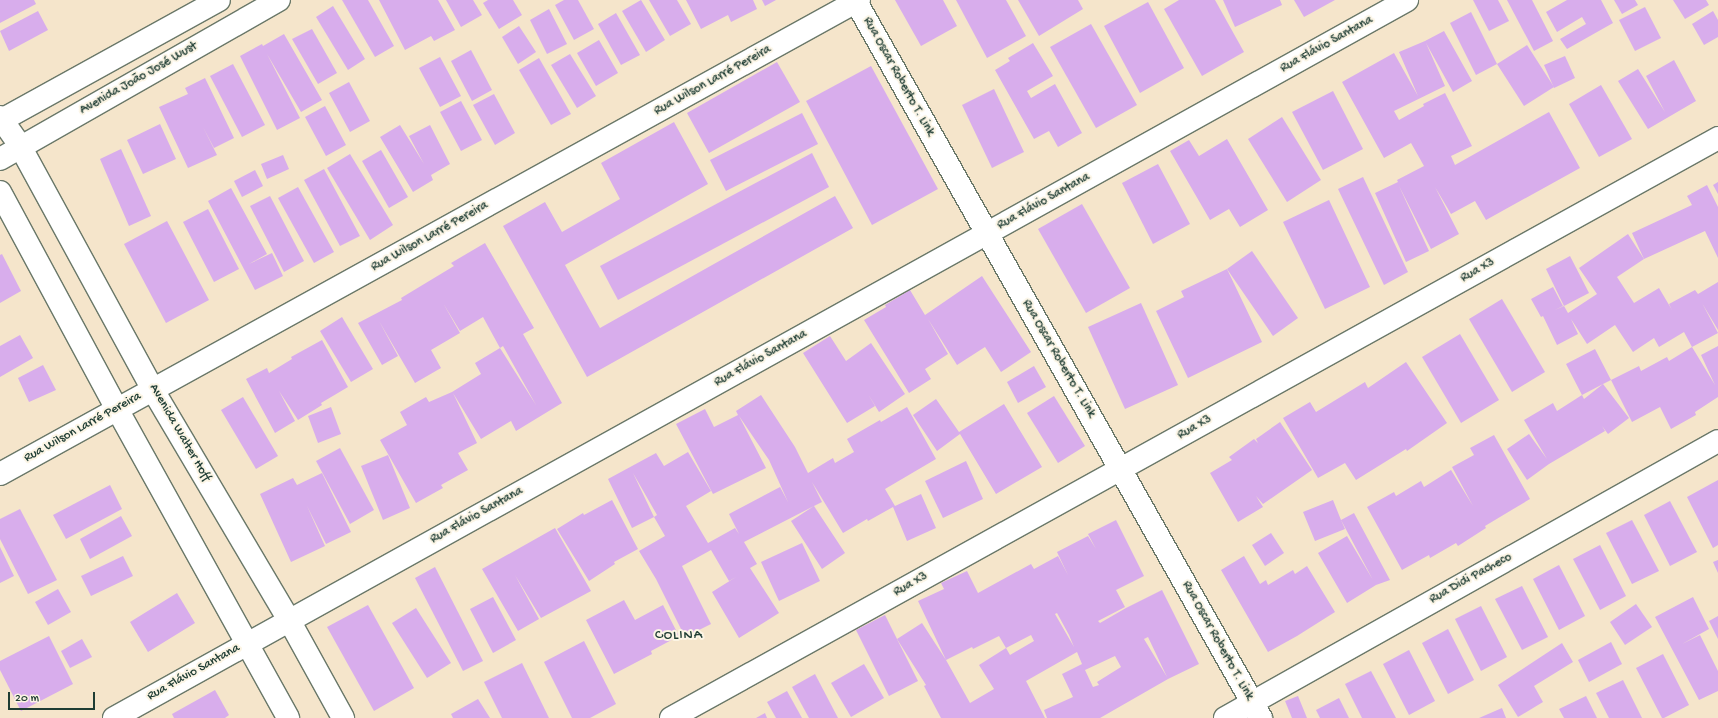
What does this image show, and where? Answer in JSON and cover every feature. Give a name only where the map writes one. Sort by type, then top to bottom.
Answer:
[{"type":"street","points":[[1,119],[219,0]]},
{"type":"street","points":[[226,0],[238,23]]},
{"type":"street","name":"Avenida João José Wust","points":[[0,159],[20,146],[279,0]]},
{"type":"street","name":"Rua Flávio Santana","points":[[114,718],[1407,0]]},
{"type":"street","name":"Rua Oscar Roberto T. Link","points":[[857,1],[1256,710]]},
{"type":"street","name":"Rua Wilson Larré Pereira","points":[[0,474],[117,408],[153,390],[857,1]]},
{"type":"street","name":"Avenida Walter Hoff","points":[[1,119],[20,146],[153,390],[290,620],[343,718]]},
{"type":"street","name":"Rua X3","points":[[671,718],[1718,138]]},
{"type":"street","points":[[0,192],[288,718]]},
{"type":"street","name":"Rua Didi Pacheco","points":[[1225,718],[1256,710],[1718,441]]},
{"type":"building","points":[[0,0],[34,0],[36,4],[0,23]]},
{"type":"building","points":[[342,0],[368,0],[394,46],[375,57]]},
{"type":"building","points":[[379,0],[438,0],[455,30],[434,41],[431,36],[405,50]]},
{"type":"building","points":[[446,0],[473,0],[482,15],[461,27]]},
{"type":"building","points":[[488,0],[513,0],[522,15],[499,29],[483,3]]},
{"type":"building","points":[[564,0],[578,0],[594,29],[574,40],[555,5]]},
{"type":"building","points":[[641,0],[665,40],[646,52],[622,11]]},
{"type":"building","points":[[649,0],[677,0],[691,24],[670,36]]},
{"type":"building","points":[[686,0],[753,0],[757,9],[731,22],[728,15],[701,29]]},
{"type":"building","points":[[762,0],[776,0],[765,6]]},
{"type":"building","points":[[895,0],[943,0],[957,26],[921,46]]},
{"type":"building","points":[[956,0],[1006,0],[1026,36],[987,58]]},
{"type":"building","points":[[1018,0],[1078,0],[1083,9],[1039,36]]},
{"type":"building","points":[[1179,0],[1215,0],[1244,52],[1202,76],[1164,9]]},
{"type":"building","points":[[1223,0],[1280,0],[1282,5],[1235,27]]},
{"type":"building","points":[[1294,0],[1335,0],[1304,17]]},
{"type":"building","points":[[1473,0],[1498,0],[1509,21],[1489,31]]},
{"type":"building","points":[[1507,0],[1532,0],[1553,41],[1534,51]]},
{"type":"building","points":[[1567,0],[1601,0],[1613,23],[1567,49],[1560,39],[1586,24],[1582,17],[1557,32],[1546,12]]},
{"type":"building","points":[[1614,0],[1635,0],[1638,5],[1622,14]]},
{"type":"building","points":[[1673,0],[1706,0],[1709,5],[1685,19]]},
{"type":"building","points":[[1148,2],[1184,68],[1140,93],[1104,26]]},
{"type":"building","points":[[333,6],[365,59],[348,70],[316,17]]},
{"type":"building","points":[[1645,7],[1661,38],[1635,51],[1619,20]]},
{"type":"building","points":[[549,9],[567,44],[547,54],[530,20]]},
{"type":"building","points":[[38,11],[48,30],[9,51],[0,31]]},
{"type":"building","points":[[1713,11],[1718,20],[1718,37],[1704,45],[1692,24]]},
{"type":"building","points":[[1471,12],[1497,64],[1476,75],[1450,23]]},
{"type":"building","points":[[616,13],[640,55],[621,65],[598,24]]},
{"type":"building","points":[[1091,24],[1137,105],[1096,128],[1050,47]]},
{"type":"building","points":[[519,26],[536,52],[518,64],[502,37]]},
{"type":"building","points":[[312,29],[337,73],[318,84],[292,39]]},
{"type":"building","points":[[1444,31],[1472,81],[1453,92],[1426,43],[1445,86],[1394,111],[1399,120],[1424,106],[1423,104],[1445,93],[1472,146],[1451,156],[1455,165],[1549,112],[1580,168],[1486,220],[1475,201],[1451,214],[1435,187],[1459,234],[1431,249],[1399,186],[1429,251],[1406,262],[1375,193],[1398,182],[1397,180],[1424,166],[1411,143],[1384,158],[1342,82],[1394,53],[1418,96],[1399,52]]},
{"type":"building","points":[[284,34],[322,100],[301,112],[267,54],[300,118],[277,130],[240,56],[262,44],[263,46]]},
{"type":"building","points":[[599,40],[618,73],[596,86],[577,53]]},
{"type":"building","points":[[1033,43],[1053,76],[1027,91],[1031,98],[1055,84],[1082,133],[1058,147],[1049,131],[1034,139],[995,70],[1010,61],[1008,58]]},
{"type":"building","points":[[1527,45],[1554,87],[1524,106],[1497,64]]},
{"type":"building","points":[[471,50],[492,90],[472,101],[451,61]]},
{"type":"building","points":[[570,54],[596,96],[577,108],[551,65]]},
{"type":"building","points":[[1565,56],[1575,78],[1554,88],[1544,65]]},
{"type":"building","points":[[440,57],[461,96],[440,107],[419,68]]},
{"type":"building","points":[[539,58],[571,114],[551,125],[519,70]]},
{"type":"building","points":[[1674,60],[1696,101],[1648,129],[1618,81],[1638,69],[1665,112],[1646,76]]},
{"type":"building","points":[[777,62],[800,102],[709,153],[687,113]]},
{"type":"building","points":[[233,64],[265,125],[242,137],[210,76]]},
{"type":"building","points":[[871,66],[938,189],[872,225],[806,101]]},
{"type":"building","points":[[205,78],[234,138],[214,148],[203,127],[217,155],[188,168],[159,107],[188,94],[185,88]]},
{"type":"building","points":[[349,82],[370,121],[350,132],[329,93]]},
{"type":"building","points":[[1601,85],[1632,139],[1599,157],[1569,104]]},
{"type":"building","points":[[994,89],[1024,152],[992,168],[962,105]]},
{"type":"building","points":[[1333,91],[1363,149],[1323,170],[1292,112]]},
{"type":"building","points":[[494,94],[515,133],[495,145],[473,105]]},
{"type":"building","points":[[461,101],[482,140],[461,151],[440,112]]},
{"type":"building","points":[[325,106],[346,145],[326,156],[305,117]]},
{"type":"building","points":[[802,113],[818,144],[726,191],[710,160]]},
{"type":"building","points":[[1282,117],[1321,180],[1287,202],[1248,139]]},
{"type":"building","points":[[674,122],[708,184],[565,265],[600,328],[835,196],[853,228],[587,377],[503,226],[545,202],[562,232],[620,199],[601,163]]},
{"type":"building","points":[[160,124],[176,159],[143,174],[127,140]]},
{"type":"building","points":[[400,125],[424,164],[409,136],[430,125],[450,164],[431,175],[433,180],[413,192],[380,137]]},
{"type":"building","points":[[1227,139],[1268,210],[1240,227],[1229,209],[1210,220],[1170,151],[1189,140],[1199,156]]},
{"type":"building","points":[[121,149],[151,216],[129,226],[100,159]]},
{"type":"building","points":[[381,150],[408,197],[389,208],[362,161]]},
{"type":"building","points":[[812,153],[829,187],[618,300],[600,266]]},
{"type":"building","points":[[350,154],[393,225],[370,240],[327,168]]},
{"type":"building","points":[[283,155],[289,169],[267,179],[261,164]]},
{"type":"building","points":[[1158,164],[1190,224],[1153,244],[1122,183]]},
{"type":"building","points":[[324,169],[360,236],[340,246],[304,180]]},
{"type":"building","points":[[255,170],[263,186],[242,197],[234,181]]},
{"type":"building","points":[[1363,177],[1408,272],[1384,285],[1338,189]]},
{"type":"building","points":[[1718,182],[1718,194],[1713,185]]},
{"type":"building","points":[[1707,185],[1718,207],[1718,258],[1705,231],[1644,259],[1632,233],[1692,205],[1687,196]]},
{"type":"building","points":[[298,187],[334,252],[314,263],[278,198]]},
{"type":"building","points":[[231,188],[267,254],[249,264],[272,253],[283,276],[255,290],[208,201]]},
{"type":"building","points":[[270,196],[304,261],[284,272],[250,206]]},
{"type":"building","points":[[1329,200],[1370,287],[1325,309],[1283,222]]},
{"type":"building","points":[[1082,204],[1130,288],[1086,313],[1038,229]]},
{"type":"building","points":[[208,209],[239,269],[214,282],[183,222]]},
{"type":"building","points":[[167,221],[209,300],[166,323],[124,244]]},
{"type":"building","points":[[1628,234],[1644,259],[1617,277],[1634,303],[1659,288],[1672,310],[1669,304],[1695,290],[1698,294],[1718,282],[1718,330],[1702,303],[1718,333],[1692,347],[1684,332],[1659,347],[1654,338],[1633,352],[1615,325],[1587,344],[1571,319],[1578,334],[1557,345],[1543,316],[1541,317],[1531,299],[1553,287],[1563,306],[1555,310],[1564,306],[1568,313],[1597,294],[1579,268]]},
{"type":"building","points":[[485,243],[534,328],[523,334],[562,403],[516,431],[511,421],[481,439],[453,393],[477,443],[458,453],[468,470],[441,485],[443,488],[416,503],[380,440],[407,425],[400,412],[426,397],[429,402],[452,392],[481,374],[475,363],[500,348],[483,317],[460,331],[443,303],[460,333],[431,350],[441,368],[415,383],[379,321],[398,356],[382,365],[358,323],[402,300],[401,298],[454,266],[451,263]],"holes":[[[503,346],[536,405],[500,348]]]},
{"type":"building","points":[[1252,251],[1298,318],[1273,336],[1227,269]]},
{"type":"building","points":[[2,254],[21,291],[0,303],[0,255]]},
{"type":"building","points":[[1570,256],[1589,293],[1564,306],[1546,269]]},
{"type":"building","points":[[1227,269],[1262,342],[1188,378],[1156,311],[1184,297],[1181,291]]},
{"type":"building","points":[[982,276],[1031,352],[1001,372],[985,347],[957,365],[928,319],[948,354],[925,369],[931,379],[909,393],[864,320],[910,290],[925,315]]},
{"type":"building","points":[[1502,299],[1545,372],[1512,392],[1469,319]]},
{"type":"building","points":[[1141,303],[1178,385],[1125,409],[1088,327]]},
{"type":"building","points":[[342,317],[373,369],[351,382],[320,331]]},
{"type":"building","points":[[1460,334],[1499,400],[1461,423],[1422,357]]},
{"type":"building","points":[[20,335],[33,358],[0,377],[0,346]]},
{"type":"building","points":[[830,336],[846,361],[871,343],[905,394],[879,412],[868,394],[875,406],[847,423],[803,353]]},
{"type":"building","points":[[322,340],[348,387],[321,403],[322,405],[298,420],[279,391],[295,421],[275,433],[246,379],[267,368],[269,373],[292,359],[291,357]]},
{"type":"building","points":[[1718,346],[1718,397],[1695,412],[1696,415],[1671,429],[1660,407],[1632,422],[1611,380],[1639,366],[1641,371],[1667,357],[1669,361],[1692,347],[1715,385],[1701,355]]},
{"type":"building","points":[[1595,349],[1611,380],[1582,395],[1566,364]]},
{"type":"building","points":[[1406,362],[1447,423],[1407,451],[1406,449],[1356,480],[1345,463],[1318,478],[1283,418],[1310,402],[1316,412],[1365,382],[1368,388]]},
{"type":"building","points":[[43,365],[56,390],[29,402],[18,378]]},
{"type":"building","points":[[1034,366],[1046,387],[1018,403],[1007,382]]},
{"type":"building","points":[[1603,384],[1629,418],[1608,434],[1602,426],[1605,431],[1549,464],[1527,480],[1507,449],[1529,434],[1547,459],[1524,420],[1553,403],[1557,411],[1582,395],[1584,399]]},
{"type":"building","points":[[761,395],[795,447],[808,473],[833,458],[835,463],[854,452],[847,439],[880,420],[881,422],[907,407],[936,459],[885,489],[895,506],[921,494],[936,528],[907,541],[893,507],[868,521],[867,519],[843,533],[812,482],[822,502],[744,542],[757,564],[750,568],[779,613],[739,638],[712,592],[736,577],[729,581],[711,550],[682,566],[711,624],[685,637],[656,579],[639,551],[665,536],[654,517],[632,528],[608,479],[656,453],[664,466],[688,452],[711,491],[686,506],[708,543],[735,528],[739,534],[729,514],[780,487],[788,502],[769,460],[739,416],[766,468],[713,494],[676,424],[705,409],[714,427],[738,415],[736,411]],"holes":[[[633,473],[657,515],[654,517]]]},
{"type":"building","points":[[1054,396],[1085,446],[1058,463],[1027,413]]},
{"type":"building","points":[[243,397],[278,456],[256,469],[221,410]]},
{"type":"building","points":[[936,399],[959,432],[1004,404],[1042,467],[996,494],[960,434],[937,451],[913,415]]},
{"type":"building","points":[[331,407],[341,434],[318,443],[308,416]]},
{"type":"building","points":[[1280,422],[1312,470],[1263,504],[1256,496],[1263,507],[1238,522],[1210,473],[1232,460],[1229,457],[1254,439],[1258,443],[1256,439]]},
{"type":"building","points":[[1494,435],[1530,499],[1485,526],[1486,528],[1458,546],[1456,543],[1430,558],[1429,555],[1402,570],[1367,507],[1394,492],[1396,496],[1421,481],[1424,487],[1451,470],[1473,506],[1452,467],[1474,455],[1470,448]]},
{"type":"building","points":[[340,448],[374,510],[350,524],[316,461]]},
{"type":"building","points":[[388,455],[410,508],[383,520],[361,466]]},
{"type":"building","points":[[966,461],[983,499],[943,518],[925,481]]},
{"type":"building","points":[[322,473],[351,532],[326,544],[307,506],[325,546],[291,562],[260,494],[293,478],[297,485]]},
{"type":"building","points":[[1718,480],[1718,545],[1713,548],[1687,497]]},
{"type":"building","points":[[110,485],[122,509],[66,539],[53,515]]},
{"type":"building","points":[[612,500],[638,549],[614,562],[615,564],[589,581],[557,529],[583,513],[584,515]]},
{"type":"building","points":[[1333,500],[1345,529],[1315,541],[1303,512]]},
{"type":"building","points":[[1670,501],[1697,552],[1670,566],[1644,515]]},
{"type":"building","points":[[814,506],[845,553],[822,569],[791,521]]},
{"type":"building","points":[[20,509],[57,580],[28,594],[0,539],[0,519]]},
{"type":"building","points":[[1354,513],[1390,580],[1376,585],[1347,603],[1318,553],[1347,536],[1373,580],[1341,520]]},
{"type":"building","points":[[121,516],[132,536],[90,559],[80,539]]},
{"type":"building","points":[[1116,520],[1144,576],[1116,590],[1125,607],[1098,621],[1100,623],[1162,590],[1199,664],[1168,679],[1100,718],[1047,718],[1044,710],[1073,697],[1062,674],[1082,664],[1077,652],[1026,681],[1045,718],[941,718],[924,686],[926,685],[897,639],[922,623],[946,660],[918,601],[944,589],[941,583],[967,571],[978,593],[1031,564],[1034,569],[1058,556],[1068,575],[1057,552],[1088,536],[1096,549],[1088,534]],"holes":[[[1057,613],[1074,647],[1055,614]],[[1031,635],[1034,641],[1010,655],[1006,648]],[[999,636],[1006,648],[979,665],[994,689],[970,703],[946,660],[972,647],[973,649]],[[1148,637],[1167,677],[1144,639]],[[1115,656],[1121,667],[1097,682],[1099,685],[1093,687],[1085,670]]]},
{"type":"building","points":[[1632,520],[1659,571],[1632,584],[1606,533]]},
{"type":"building","points":[[555,528],[591,591],[541,618],[515,575],[539,619],[518,631],[482,569]]},
{"type":"building","points":[[1271,533],[1284,553],[1265,566],[1252,545]]},
{"type":"building","points":[[802,543],[820,581],[779,601],[761,562]]},
{"type":"building","points":[[1600,545],[1626,596],[1600,610],[1573,559]]},
{"type":"building","points":[[0,547],[14,576],[0,583]]},
{"type":"building","points":[[123,556],[133,576],[91,596],[81,576]]},
{"type":"building","points":[[1244,556],[1260,584],[1266,580],[1268,585],[1293,570],[1295,574],[1307,566],[1335,612],[1268,652],[1221,570]]},
{"type":"building","points":[[1718,560],[1718,573],[1713,562]]},
{"type":"building","points":[[1559,565],[1585,616],[1559,630],[1533,579]]},
{"type":"building","points":[[435,567],[483,661],[463,671],[415,578]]},
{"type":"building","points":[[1522,586],[1548,637],[1522,650],[1495,599]]},
{"type":"building","points":[[58,589],[71,612],[48,625],[35,602]]},
{"type":"building","points":[[177,593],[195,623],[148,652],[130,622]]},
{"type":"building","points":[[493,597],[516,640],[493,653],[470,609]]},
{"type":"building","points":[[1693,597],[1709,629],[1682,644],[1700,635],[1718,671],[1718,691],[1699,700],[1655,617]]},
{"type":"building","points":[[624,600],[635,620],[663,605],[679,636],[651,651],[652,654],[614,674],[586,620]]},
{"type":"building","points":[[1636,604],[1652,627],[1625,645],[1610,622]]},
{"type":"building","points":[[368,605],[414,688],[374,711],[327,627]]},
{"type":"building","points":[[1481,606],[1507,657],[1481,671],[1455,619]]},
{"type":"building","points":[[416,608],[451,663],[427,678],[392,623]]},
{"type":"building","points":[[885,615],[918,681],[889,696],[856,630]]},
{"type":"building","points":[[1718,616],[1718,639],[1709,621]]},
{"type":"building","points":[[1448,629],[1474,680],[1448,694],[1422,643]]},
{"type":"building","points":[[49,636],[73,684],[21,711],[0,670],[0,661]]},
{"type":"building","points":[[82,639],[92,657],[70,668],[61,651]]},
{"type":"building","points":[[584,641],[616,704],[590,718],[572,718],[544,662]]},
{"type":"building","points":[[1611,642],[1622,664],[1589,682],[1578,660]]},
{"type":"building","points":[[1562,643],[1573,662],[1534,686],[1543,702],[1518,717],[1498,685]]},
{"type":"building","points":[[1409,650],[1435,701],[1409,715],[1383,664]]},
{"type":"building","points":[[1663,654],[1689,705],[1662,718],[1636,668]]},
{"type":"building","points":[[522,663],[549,718],[502,718],[484,682]]},
{"type":"building","points":[[864,664],[884,698],[851,717],[831,683]]},
{"type":"building","points":[[1371,671],[1396,718],[1362,718],[1345,684]]},
{"type":"building","points":[[815,674],[838,718],[809,718],[792,687]]},
{"type":"building","points":[[1623,680],[1642,718],[1609,718],[1596,693]]},
{"type":"building","points":[[215,690],[229,715],[225,718],[174,718],[172,714]]},
{"type":"building","points":[[787,691],[802,718],[776,718],[767,702]]},
{"type":"building","points":[[1298,696],[1307,718],[1292,718],[1285,701]]},
{"type":"building","points":[[1586,696],[1597,718],[1564,718],[1559,709]]},
{"type":"building","points":[[1339,698],[1349,718],[1320,718],[1316,710]]},
{"type":"building","points":[[478,699],[490,718],[453,718],[451,714]]},
{"type":"building","points":[[1502,708],[1506,718],[1479,718]]},
{"type":"building","points":[[765,713],[767,718],[756,718]]},
{"type":"district","name":"COLINA","points":[[679,636]]}]
